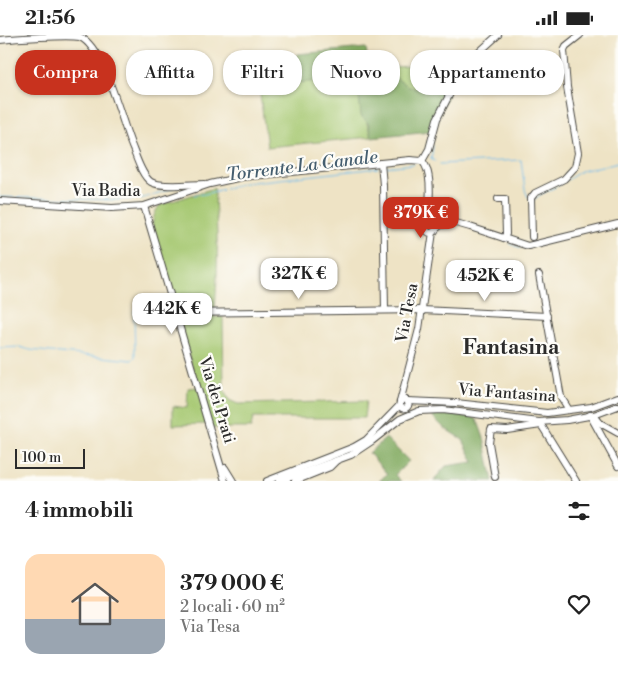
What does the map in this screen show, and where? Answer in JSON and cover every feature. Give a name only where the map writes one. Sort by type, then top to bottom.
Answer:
[{"type":"street","points":[[0,40],[23,36],[70,35],[80,37],[90,46],[97,55],[114,93],[138,161],[150,182],[159,185],[210,184],[242,177],[422,161],[430,149],[437,119],[460,74],[478,53],[498,35]]},
{"type":"street","points":[[532,237],[531,198],[535,193],[564,179],[575,167],[578,153],[567,87],[564,50],[566,46],[580,35]]},
{"type":"street","name":"Via Tesa","points":[[404,404],[405,387],[422,310],[432,242],[430,181],[426,164],[422,161]]},
{"type":"street","points":[[381,166],[385,310]]},
{"type":"street","name":"Via Badia","points":[[0,201],[112,207],[144,206],[210,184]]},
{"type":"street","points":[[498,199],[505,199],[506,234],[504,238]]},
{"type":"street","name":"Via dei Prati","points":[[144,206],[220,458],[225,481]]},
{"type":"street","points":[[432,226],[456,223],[528,246],[618,224]]},
{"type":"street","points":[[539,275],[562,397],[570,411]]},
{"type":"street","points":[[177,313],[422,310],[548,316]]},
{"type":"street","points":[[558,412],[562,397]]},
{"type":"street","name":"Via Fantasina","points":[[404,404],[423,401],[529,412],[558,412],[591,407],[618,397]]},
{"type":"street","points":[[267,481],[354,447],[366,440],[404,404]]},
{"type":"street","name":"Via Fantasina","points":[[576,481],[540,423],[592,415],[618,406]]},
{"type":"street","points":[[280,481],[328,462],[336,461],[362,449],[400,419],[419,411],[443,410],[540,423]]},
{"type":"street","points":[[592,415],[600,423],[618,433]]},
{"type":"street","points":[[592,415],[618,465]]},
{"type":"street","points":[[495,477],[489,443],[491,429],[507,430],[540,423]]},
{"type":"street","name":"Via dei Prati","points":[[220,458],[233,481]]},
{"type":"street","points":[[294,481],[330,467],[336,461]]},
{"type":"green space","points":[[366,48],[366,50],[343,50]]},
{"type":"green space","points":[[312,53],[312,82],[302,82],[302,54]]},
{"type":"green space","points":[[410,66],[410,86],[400,81],[400,67]]},
{"type":"green space","points":[[312,77],[312,95],[359,95],[371,137],[267,147],[260,95],[302,95],[302,81]]},
{"type":"green space","points":[[400,81],[410,86],[410,95],[447,95],[431,131],[371,137],[368,123],[361,116],[359,95],[400,95]]},
{"type":"green space","points":[[214,188],[217,285],[214,317],[223,317],[224,391],[229,400],[238,404],[366,401],[364,418],[253,418],[251,428],[214,428],[209,424],[173,425],[173,406],[187,408],[188,388],[198,387],[152,228],[153,222],[155,213],[160,205]]},
{"type":"green space","points":[[429,413],[477,419],[484,438],[493,481],[433,481],[446,466],[474,462],[463,440],[444,428]]},
{"type":"green space","points":[[386,438],[409,461],[395,475],[401,481],[379,481],[387,474],[369,453]]},
{"type":"waterway","name":"Torrente La Canale","points":[[433,146],[431,159],[435,161]]},
{"type":"waterway","points":[[440,164],[521,160],[525,190],[528,197]]},
{"type":"waterway","points":[[567,180],[581,171],[618,162]]},
{"type":"waterway","name":"Torrente La Canale","points":[[385,167],[414,164]]},
{"type":"waterway","name":"Torrente La Canale","points":[[194,195],[205,194],[244,183],[378,168]]},
{"type":"waterway","points":[[534,200],[539,195],[562,183]]},
{"type":"waterway","name":"Torrente La Canale","points":[[0,197],[117,200],[143,198],[173,188]]},
{"type":"waterway","points":[[510,244],[522,248]]},
{"type":"waterway","points":[[0,348],[20,347],[30,350],[132,360],[135,357],[134,311],[140,305],[170,305]]},
{"type":"district","name":"Fantasina","points":[[511,348]]}]
